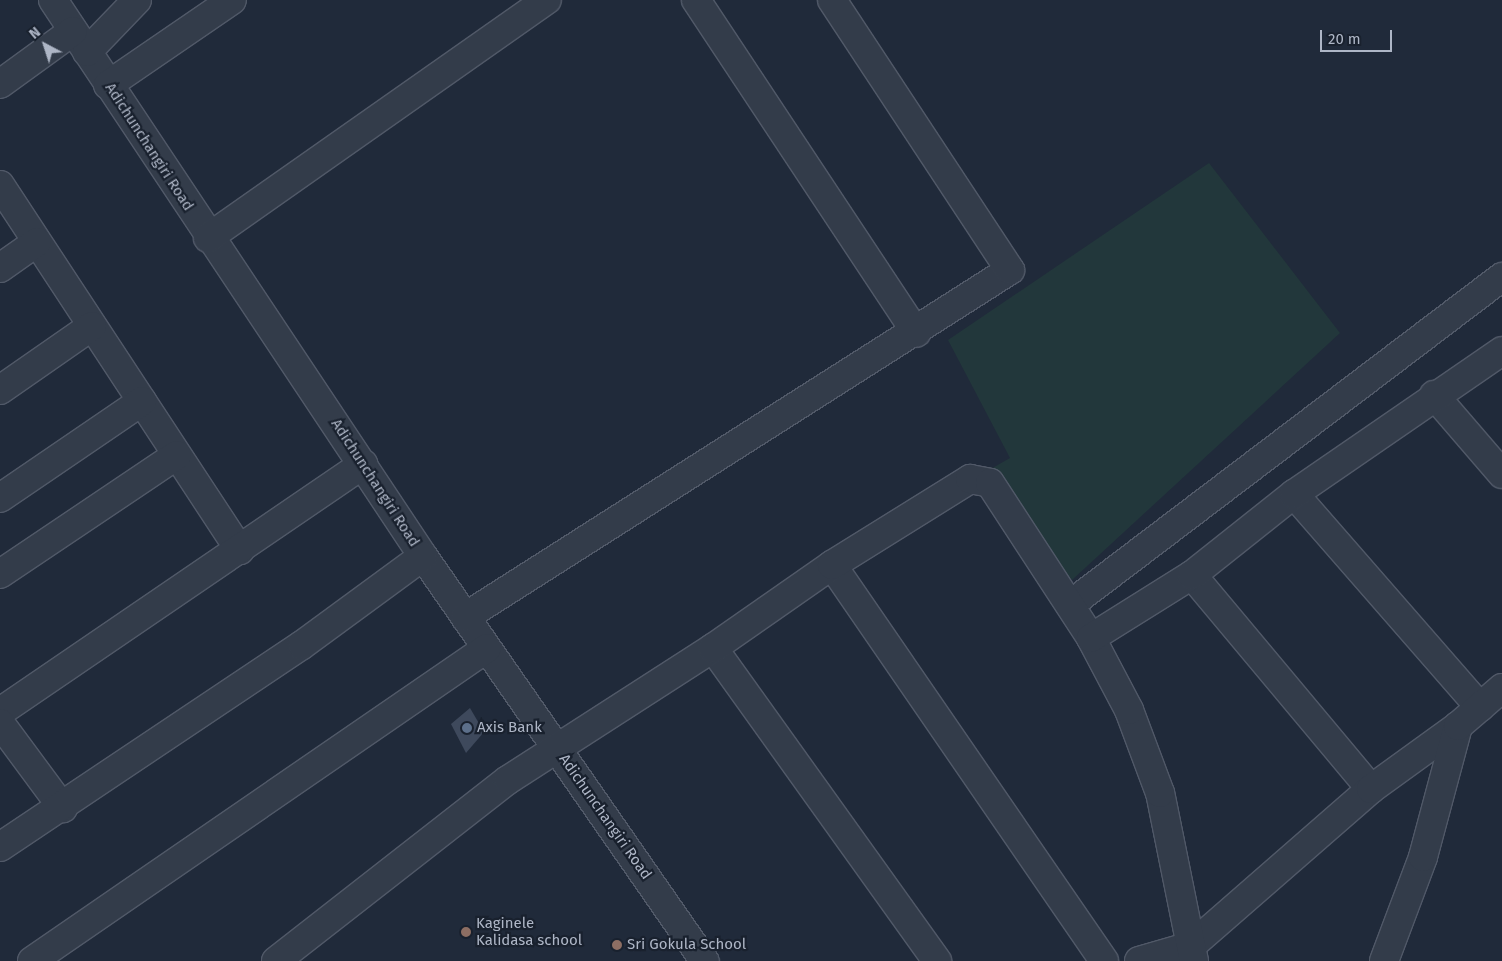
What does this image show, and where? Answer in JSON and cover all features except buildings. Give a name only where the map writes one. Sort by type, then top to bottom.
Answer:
[{"type":"street","name":"Adichunchangiri Road","points":[[53,0],[208,238],[364,464],[423,556],[705,961]]},
{"type":"street","points":[[0,84],[80,42],[137,0]]},
{"type":"street","points":[[108,84],[232,0]]},
{"type":"street","points":[[208,238],[547,0]]},
{"type":"street","points":[[696,0],[916,333]]},
{"type":"street","points":[[465,617],[916,333],[1010,270],[832,0]]},
{"type":"street","points":[[0,185],[240,550]]},
{"type":"street","points":[[0,268],[37,242]]},
{"type":"street","points":[[1071,604],[1502,277]]},
{"type":"street","points":[[0,390],[92,326]]},
{"type":"street","points":[[1091,638],[1192,575],[1294,494],[1434,395],[1502,351]]},
{"type":"street","points":[[1434,395],[1502,474]]},
{"type":"street","points":[[0,498],[142,401]]},
{"type":"street","points":[[0,574],[177,455]]},
{"type":"street","points":[[0,712],[364,464]]},
{"type":"street","points":[[276,961],[508,780],[713,648],[832,565],[970,479],[984,479],[1071,604],[1129,710],[1160,793],[1192,954]]},
{"type":"street","points":[[1294,494],[1480,707]]},
{"type":"street","points":[[0,847],[63,808],[302,645],[423,556]]},
{"type":"street","points":[[832,565],[1104,961]]},
{"type":"street","points":[[1192,575],[1371,789]]},
{"type":"street","points":[[32,961],[487,648]]},
{"type":"street","points":[[713,648],[937,961]]},
{"type":"street","points":[[1139,961],[1192,954],[1371,789],[1458,726],[1502,688]]},
{"type":"street","points":[[0,724],[63,808]]},
{"type":"street","points":[[1384,961],[1423,857],[1458,726]]},
{"type":"green space","points":[[1209,163],[1340,333],[1072,580],[989,470],[1010,458],[948,340]]},
{"type":"place","name":"Axis Bank","points":[[467,728]]},
{"type":"place","name":"Kaginele Kalidasa school","points":[[466,932]]},
{"type":"place","name":"Sri Gokula School","points":[[617,945]]}]
